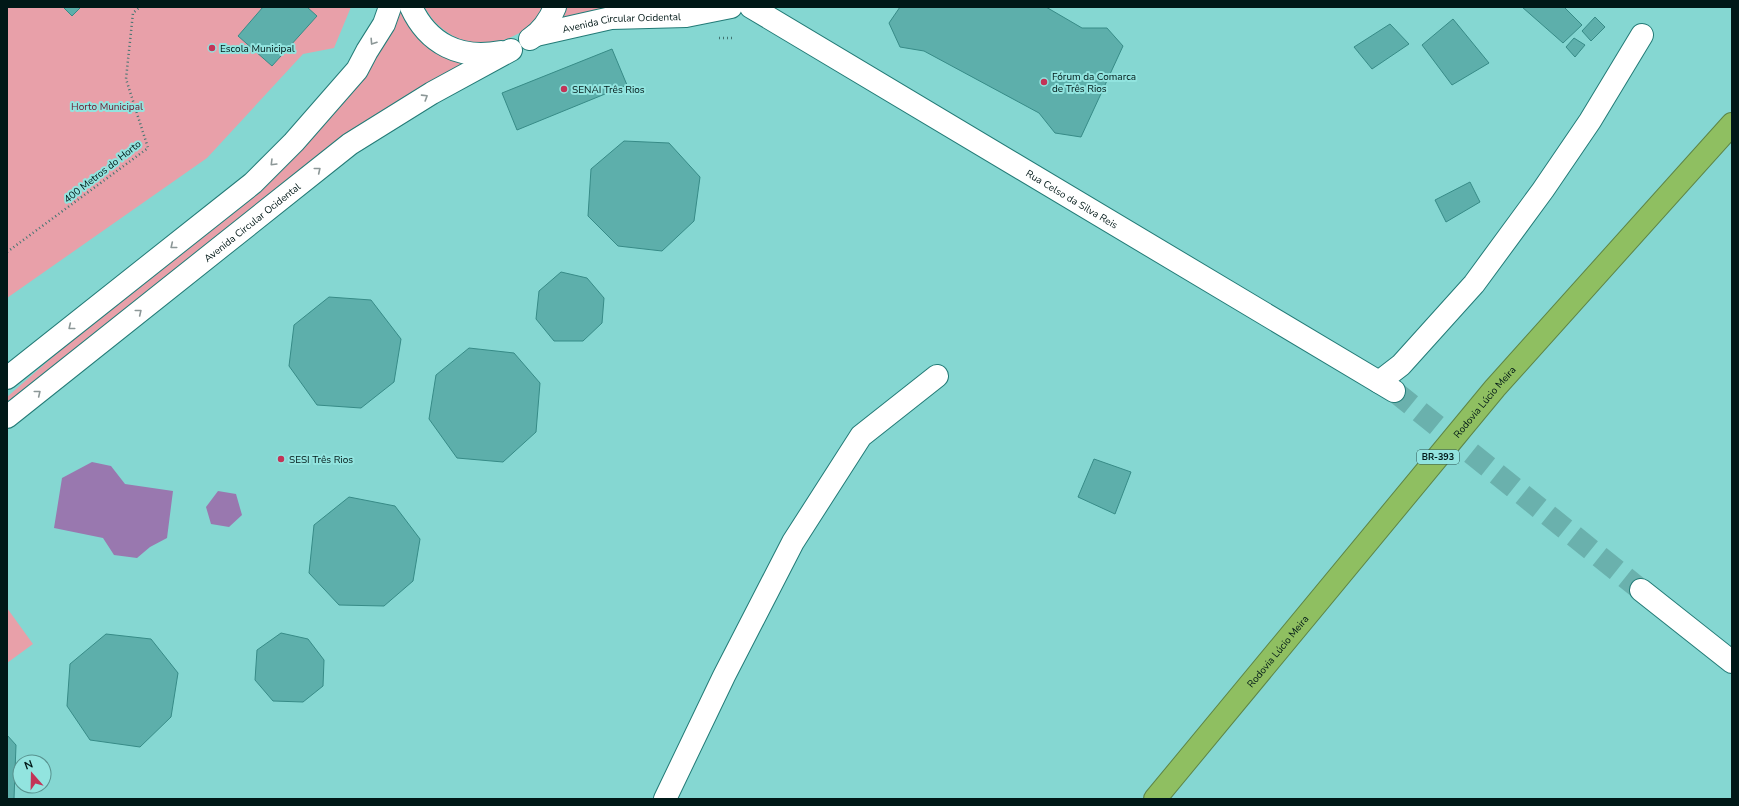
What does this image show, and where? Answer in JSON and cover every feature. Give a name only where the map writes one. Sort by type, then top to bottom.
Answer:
[{"type":"highway","name":"Rodovia Lúcio Meira","points":[[1155,799],[1495,388],[1732,124]]},
{"type":"street","points":[[7,378],[253,183],[294,142],[357,70],[384,24],[390,7]]},
{"type":"street","points":[[410,7],[417,22],[436,41],[459,52],[485,55],[511,50]]},
{"type":"street","points":[[536,35],[551,16],[555,7]]},
{"type":"street","name":"Avenida Circular Ocidental","points":[[7,417],[350,144],[432,93],[524,44],[536,35],[611,18],[686,16],[731,7]]},
{"type":"street","name":"Rua Celso da Silva Reis","points":[[751,7],[1387,387],[1401,365],[1474,284],[1590,121],[1642,35]]},
{"type":"street","points":[[664,799],[724,676],[794,542],[861,436],[937,376]]},
{"type":"street","points":[[1641,590],[1732,662]]},
{"type":"path","name":"400 Metros do Horto","points":[[7,252],[148,148],[126,79],[133,13],[140,7]]},
{"type":"path","points":[[719,38],[734,38]]},
{"type":"green space","name":"Horto Municipal","points":[[7,7],[351,7],[334,48],[303,54],[207,158],[7,298]]},
{"type":"green space","points":[[395,7],[403,7],[473,59],[413,101],[7,407],[7,397],[202,226],[241,195]]},
{"type":"green space","points":[[424,7],[545,7],[535,20],[510,38],[495,42],[480,43],[465,41],[450,34],[435,22]]},
{"type":"green space","points":[[561,7],[665,7],[554,26]]},
{"type":"green space","points":[[7,608],[33,644],[7,663]]},
{"type":"shaded area","points":[[92,462],[111,466],[125,484],[173,491],[167,538],[150,547],[137,558],[114,555],[103,538],[54,528],[62,478]]},
{"type":"shaded area","points":[[218,491],[236,494],[242,515],[229,527],[211,524],[206,507]]},
{"type":"building","points":[[63,7],[81,7],[72,16]]},
{"type":"building","points":[[263,7],[307,7],[317,16],[272,66],[238,36]]},
{"type":"building","name":"Fórum da Comarca de Três Rios","points":[[900,7],[1046,7],[1082,28],[1107,28],[1123,46],[1081,137],[1055,133],[1039,113],[924,51],[900,47],[889,23]]},
{"type":"building","points":[[1522,7],[1564,7],[1582,25],[1563,43]]},
{"type":"building","points":[[1595,17],[1605,27],[1591,41],[1582,31]]},
{"type":"building","points":[[1453,19],[1489,63],[1452,85],[1422,45]]},
{"type":"building","points":[[1390,24],[1409,44],[1372,69],[1354,47]]},
{"type":"building","points":[[1574,38],[1585,45],[1575,57],[1566,47]]},
{"type":"building","name":"SENAI Três Rios","points":[[612,49],[627,85],[517,130],[502,93]]},
{"type":"building","points":[[624,141],[669,143],[700,177],[694,221],[662,251],[618,246],[588,216],[591,169]]},
{"type":"building","points":[[1470,182],[1480,202],[1446,222],[1435,200]]},
{"type":"building","points":[[561,272],[587,278],[604,298],[602,323],[583,341],[554,341],[536,319],[539,291]]},
{"type":"building","points":[[329,297],[371,300],[401,339],[394,382],[361,408],[317,405],[289,366],[294,325]]},
{"type":"building","points":[[469,348],[514,353],[540,383],[536,432],[503,462],[457,458],[429,419],[436,375]]},
{"type":"building","points":[[1094,459],[1131,472],[1115,514],[1078,497]]},
{"type":"building","points":[[349,497],[395,506],[420,539],[413,581],[384,606],[339,605],[309,573],[314,525]]},
{"type":"building","points":[[281,633],[308,639],[324,660],[323,686],[303,702],[273,701],[255,680],[257,650]]},
{"type":"building","points":[[106,634],[151,639],[178,673],[171,717],[140,747],[90,740],[67,706],[70,664]]},
{"type":"building","points":[[7,735],[16,745],[16,754],[12,754],[12,794],[14,794],[14,799],[7,799]]},
{"type":"tunnel","points":[[1394,391],[1641,590]]},
{"type":"place","name":"Escola Municipal","points":[[212,48]]},
{"type":"place","name":"Fórum da Comarca de Três Rios","points":[[1044,82]]},
{"type":"place","name":"SENAI Três Rios","points":[[564,89]]},
{"type":"place","name":"SESI Três Rios","points":[[281,459]]}]
